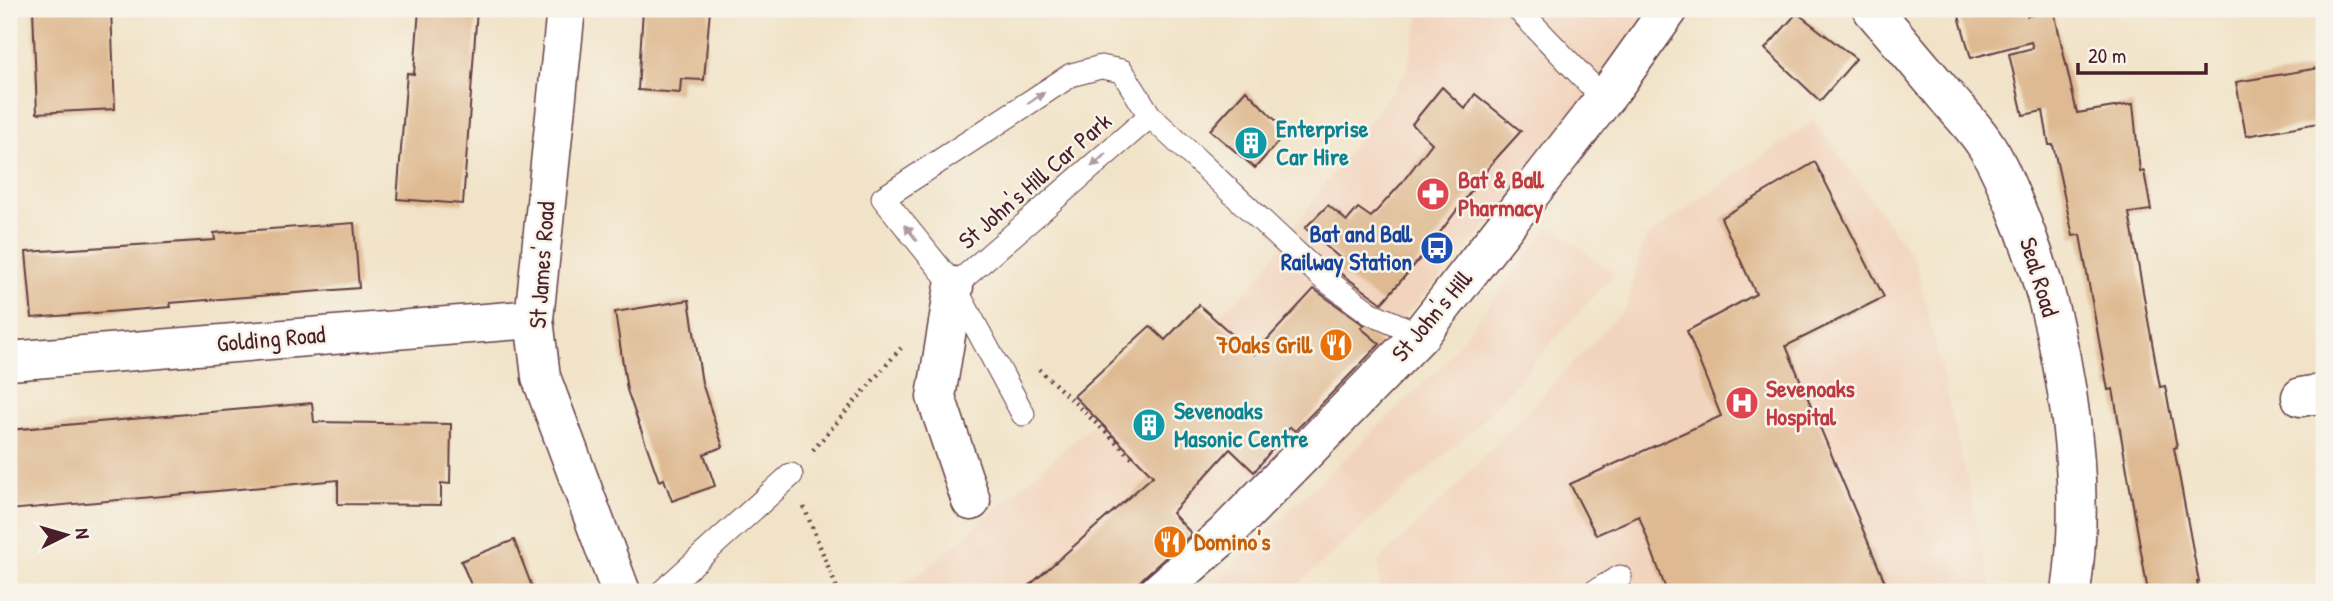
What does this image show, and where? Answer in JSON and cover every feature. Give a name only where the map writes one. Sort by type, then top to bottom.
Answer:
[{"type":"main road","name":"St James' Road","points":[[566,9],[534,318],[541,377],[621,592]]},
{"type":"main road","name":"St John's Hill","points":[[1159,592],[1224,535],[1420,335],[1604,99],[1669,9]]},
{"type":"main road","name":"Seal Road","points":[[1872,9],[1985,143],[2034,253],[2049,305],[2060,359],[2073,448],[2077,546],[2071,592]]},
{"type":"main road","points":[[954,286],[936,397],[971,501]]},
{"type":"main road","name":"Golding Road","points":[[9,361],[534,318]]},
{"type":"lane","points":[[1518,9],[1604,99]]},
{"type":"lane","points":[[1023,414],[954,286],[883,198],[1071,75],[1101,67],[1122,71],[1150,116],[1322,278],[1370,313],[1420,335]]},
{"type":"lane","name":"St John's Hill Car Park","points":[[954,286],[1150,116]]},
{"type":"lane","points":[[663,592],[791,475]]},
{"type":"lane","points":[[1594,592],[1620,577]]},
{"type":"path","points":[[836,592],[838,591],[791,475],[909,339]]},
{"type":"path","points":[[1030,360],[1134,459]]},
{"type":"shaded area","points":[[1421,9],[1651,9],[1556,150],[1202,539],[1138,592],[880,592],[923,572],[1253,285],[1407,70]]},
{"type":"shaded area","name":"Sevenoaks Hospital","points":[[1814,120],[1916,262],[1993,592],[1380,592],[1378,562],[1444,499],[1627,306],[1645,238]]},
{"type":"shaded area","points":[[1550,226],[1614,273],[1477,426],[1289,592],[1204,592],[1441,367]]},
{"type":"building","points":[[33,9],[111,9],[115,109],[37,113]]},
{"type":"building","points":[[419,9],[477,9],[463,204],[397,199],[407,73],[414,74]]},
{"type":"building","points":[[643,9],[710,9],[704,80],[681,79],[680,93],[638,90]]},
{"type":"building","points":[[1957,9],[2026,9],[2027,16],[2054,11],[2077,113],[2133,104],[2140,172],[2144,171],[2151,210],[2129,213],[2160,387],[2165,386],[2177,447],[2174,448],[2199,592],[2148,592],[2113,389],[2108,390],[2080,235],[2073,236],[2053,145],[2049,145],[2043,111],[2023,115],[2009,54],[2033,48],[2031,42],[1971,58]]},
{"type":"building","points":[[1797,13],[1856,59],[1820,101],[1765,49]]},
{"type":"building","points":[[2319,68],[2324,94],[2324,122],[2246,136],[2236,82]]},
{"type":"building","points":[[1442,87],[1465,109],[1475,94],[1521,131],[1493,162],[1423,255],[1382,303],[1333,268],[1341,259],[1305,228],[1328,205],[1347,221],[1358,208],[1371,217],[1432,143],[1412,124]]},
{"type":"building","name":"Enterprise Car Hire","points":[[1246,90],[1287,132],[1255,168],[1210,130]]},
{"type":"building","points":[[1815,162],[1884,297],[1786,346],[1889,592],[1667,592],[1639,516],[1596,535],[1570,484],[1721,416],[1687,331],[1756,294],[1721,218]]},
{"type":"building","points":[[354,223],[359,288],[170,303],[171,307],[32,318],[26,252],[215,240],[214,233]]},
{"type":"building","points":[[1314,289],[1364,325],[1361,328],[1380,344],[1295,431],[1290,427],[1254,472],[1230,449],[1172,513],[1192,534],[1130,592],[1022,592],[1153,476],[1074,396],[1150,326],[1165,340],[1199,305],[1254,354]]},
{"type":"building","points":[[689,300],[702,383],[723,447],[704,454],[715,486],[672,501],[664,479],[659,481],[627,390],[615,312]]},
{"type":"building","points":[[312,403],[314,422],[451,424],[450,484],[441,483],[441,505],[338,504],[338,480],[9,510],[9,430]]},
{"type":"building","points":[[514,540],[534,592],[474,592],[461,561]]},
{"type":"place","name":"Enterprise Car Hire","points":[[1251,143]]},
{"type":"place","name":"Bat & Ball Pharmacy","points":[[1433,194]]},
{"type":"place","name":"Bat and Ball Railway Station","points":[[1437,248]]},
{"type":"place","name":"7Oaks Grill","points":[[1336,345]]},
{"type":"place","name":"Sevenoaks Hospital","points":[[1742,403]]},
{"type":"place","name":"Sevenoaks Masonic Centre","points":[[1149,425]]},
{"type":"place","name":"Domino's","points":[[1170,542]]}]
